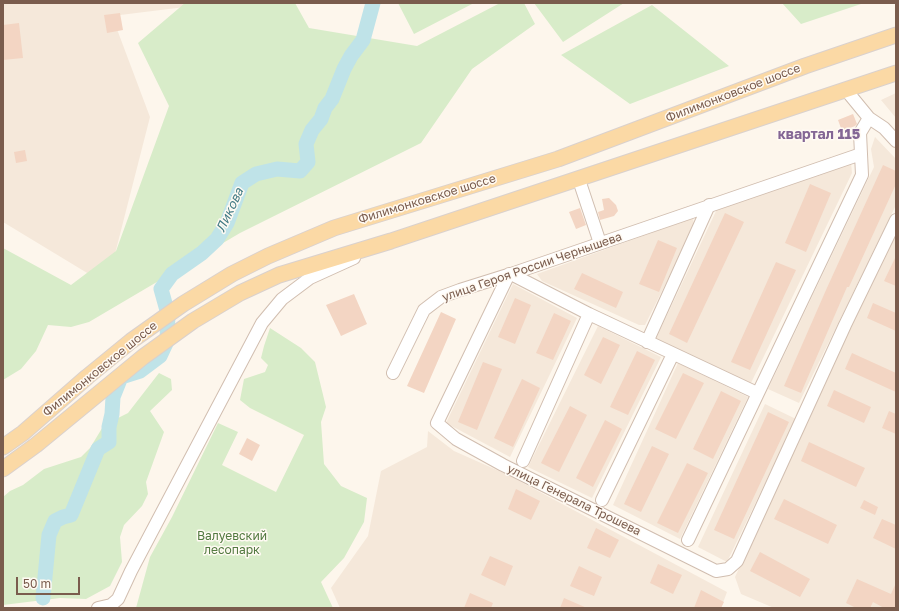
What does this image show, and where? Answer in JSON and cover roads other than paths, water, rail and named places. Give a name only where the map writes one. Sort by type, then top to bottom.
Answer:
[{"type":"main road","name":"Филимонковское шоссе","points":[[3,447],[23,433],[131,341],[183,304],[232,274],[268,256],[334,228],[558,159],[805,66],[896,35]]},
{"type":"main road","name":"Филимонковское шоссе","points":[[3,469],[36,445],[142,357],[193,321],[240,293],[279,275],[391,242],[896,73]]},
{"type":"street","points":[[846,90],[869,118],[884,128],[896,141]]},
{"type":"street","points":[[688,540],[862,175],[860,133],[869,118]]},
{"type":"street","name":"улица Героя России Чернышева","points":[[393,373],[424,310],[441,297],[861,154]]},
{"type":"street","points":[[579,180],[600,243]]},
{"type":"street","points":[[647,342],[709,205]]},
{"type":"street","name":"улица Генерала Трошева","points":[[510,274],[437,423],[456,439],[503,465],[716,571],[728,569],[737,561],[896,220]]},
{"type":"street","points":[[98,608],[112,606],[118,599],[262,323],[282,299],[310,278],[391,242]]},
{"type":"street","points":[[510,274],[647,342],[757,393]]},
{"type":"street","points":[[523,461],[589,314]]},
{"type":"street","points":[[602,500],[673,354]]},
{"type":"waterway","name":"Ликова","points":[[43,598],[49,535],[55,521],[71,515],[98,449],[109,442],[109,427],[112,414],[113,397],[121,377],[140,371],[160,356],[167,341],[168,314],[161,289],[172,274],[202,253],[217,239],[227,223],[242,183],[256,174],[277,169],[300,171],[308,162],[306,144],[312,130],[321,119],[325,108],[332,99],[351,56],[363,40],[373,3]]},
{"type":"district","name":"квартал 115","points":[[819,135]]},
{"type":"park label","name":"Валуевский лесопарк","points":[[232,543]]}]
